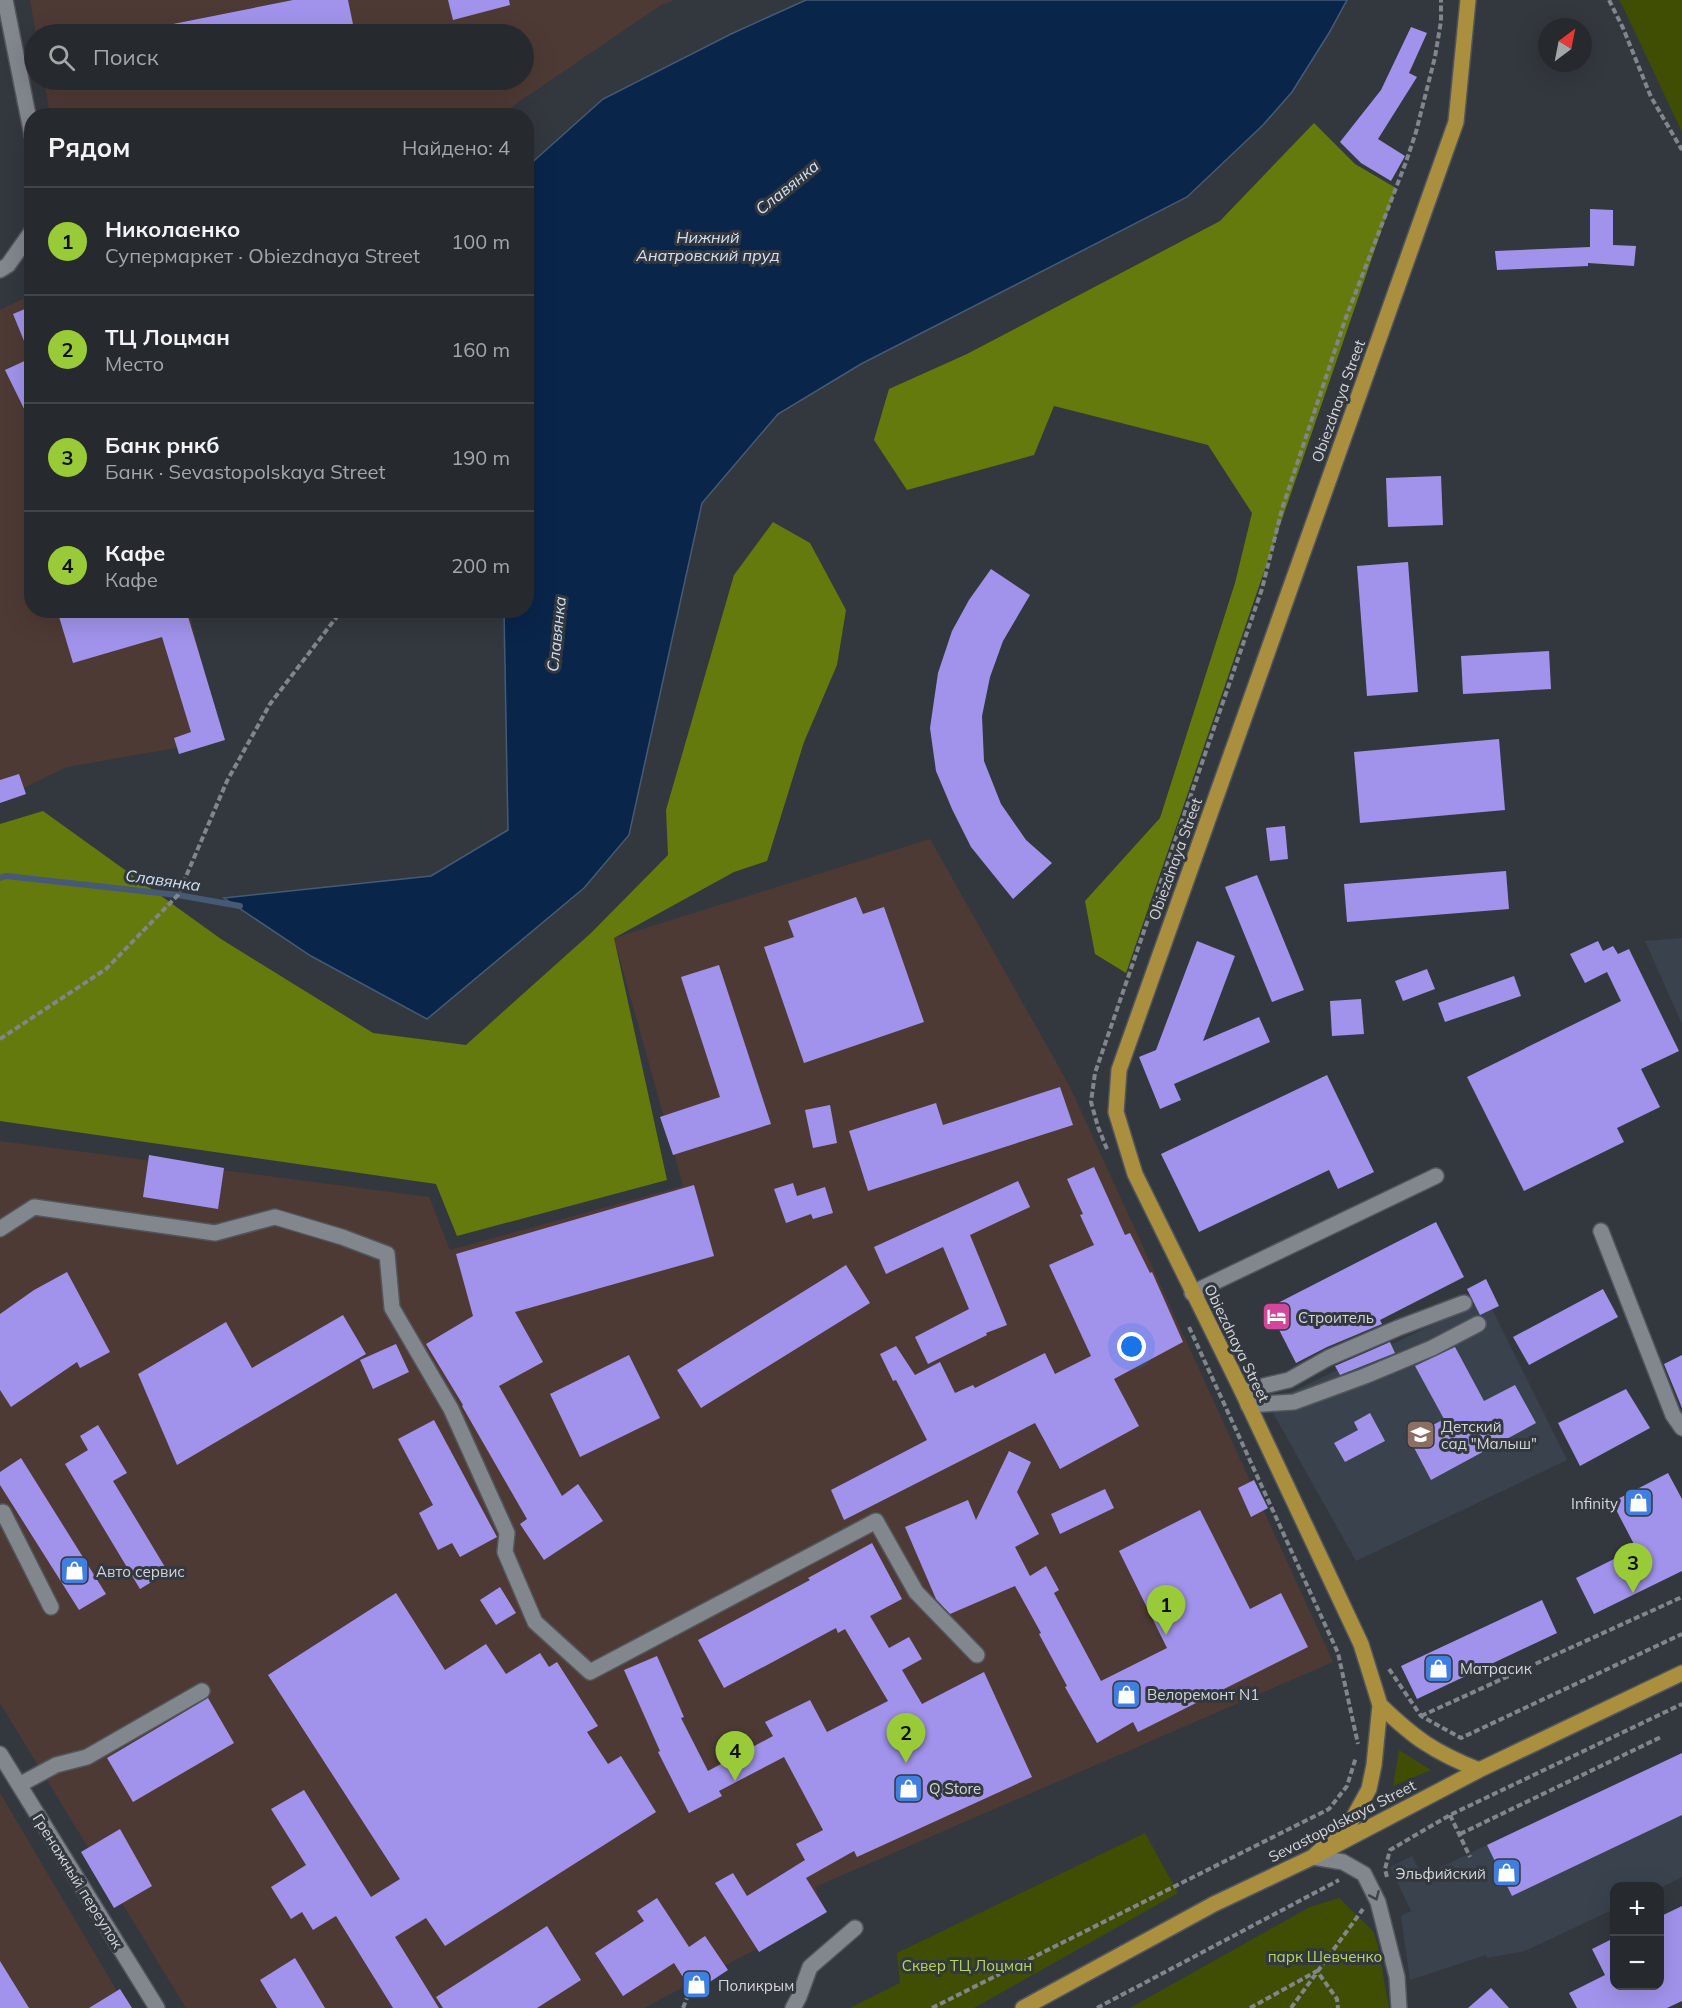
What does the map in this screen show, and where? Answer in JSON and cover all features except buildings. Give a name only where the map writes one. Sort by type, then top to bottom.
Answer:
[{"type":"main road","name":"Obiezdnaya Street","points":[[1313,1857],[1352,1820],[1369,1789],[1374,1765],[1380,1706],[1361,1644],[1245,1398],[1135,1174],[1116,1112],[1119,1070],[1456,122],[1468,0]]},
{"type":"main road","name":"Sevastopolskaya Street","points":[[1023,2008],[1214,1904],[1313,1857],[1479,1770],[1682,1673]]},
{"type":"main road","name":"Obiezdnaya Street","points":[[1380,1706],[1406,1731],[1425,1745],[1479,1770]]},
{"type":"street","points":[[5,0],[27,108]]},
{"type":"street","points":[[0,270],[8,265],[24,242]]},
{"type":"street","points":[[1192,1293],[1436,1176]]},
{"type":"street","points":[[0,1228],[34,1207],[215,1233],[275,1217],[342,1237],[387,1254],[392,1308],[451,1409],[507,1533],[505,1552],[536,1622],[590,1672],[876,1521],[916,1592],[977,1655]]},
{"type":"street","points":[[1601,1231],[1673,1415],[1682,1428]]},
{"type":"street","points":[[1245,1398],[1289,1380],[1328,1358],[1464,1303]]},
{"type":"street","points":[[1245,1398],[1294,1402],[1413,1356],[1478,1324]]},
{"type":"street","points":[[0,1514],[3,1512],[51,1607]]},
{"type":"street","points":[[19,1785],[56,1765],[87,1757],[202,1691]]},
{"type":"street","name":"Гренажный переулок","points":[[0,1754],[157,2008]]},
{"type":"street","points":[[1313,1857],[1343,1862],[1364,1874],[1381,1912],[1397,1977],[1399,2008]]},
{"type":"street","points":[[793,2008],[800,1997],[810,1967],[855,1928]]},
{"type":"path","points":[[1111,1157],[1098,1127],[1091,1102],[1095,1073],[1262,589],[1282,509],[1345,320],[1406,162],[1435,57],[1441,21],[1441,0]]},
{"type":"path","points":[[1609,0],[1651,97],[1682,150]]},
{"type":"path","points":[[0,1039],[106,969],[178,895],[227,781],[270,704],[336,618]]},
{"type":"path","points":[[932,2008],[1329,1809],[1347,1786],[1359,1749],[1338,1653],[1186,1321]]},
{"type":"path","points":[[1421,1716],[1682,1597]]},
{"type":"path","points":[[1385,1662],[1421,1716],[1461,1738],[1682,1634]]},
{"type":"path","points":[[1390,1850],[1450,1815],[1682,1704]]},
{"type":"path","points":[[1460,1834],[1661,1737]]},
{"type":"path","points":[[1450,1815],[1470,1857]]},
{"type":"path","points":[[1096,2008],[1345,1877]]},
{"type":"path","points":[[1291,2008],[1366,1905]]},
{"type":"path","points":[[1250,2008],[1317,1971]]},
{"type":"path","points":[[1317,1971],[1337,1999],[1338,2008]]},
{"type":"path","points":[[683,2008],[687,1998]]},
{"type":"shaded area","points":[[30,0],[675,0],[661,5],[510,108],[49,108],[46,90],[534,90],[534,24],[34,24]]},
{"type":"shaded area","points":[[24,298],[24,618],[191,618],[221,740],[67,767],[0,799],[0,310]]},
{"type":"shaded area","points":[[930,839],[1069,1085],[1333,1662],[815,1887],[823,1906],[764,1945],[644,2008],[186,2008],[0,1703],[0,1141],[429,1197],[450,1250],[683,1186],[614,938]]},
{"type":"shaded area","points":[[1682,938],[1682,1024],[1645,941]]},
{"type":"shaded area","name":"Детский сад \"Малыш\"","points":[[1487,1299],[1567,1460],[1356,1561],[1272,1411],[1283,1396]]},
{"type":"shaded area","points":[[1682,1753],[1682,1877],[1664,1886],[1664,1882],[1610,1882],[1610,1911],[1525,1951],[1487,1958],[1486,1955],[1410,1980],[1401,1916],[1411,1911],[1390,1867],[1412,1856],[1422,1876]]},
{"type":"shaded area","points":[[0,1793],[127,2008],[0,2008]]},
{"type":"green space","points":[[1619,0],[1682,0],[1682,132],[1623,7]]},
{"type":"green space","points":[[1314,123],[1355,164],[1396,188],[1126,973],[1095,954],[1085,901],[1160,818],[1235,583],[1252,513],[1208,445],[1054,406],[1034,455],[907,490],[874,440],[889,389],[967,354],[1220,221]]},
{"type":"green space","points":[[773,522],[810,543],[846,610],[837,665],[804,742],[767,861],[734,872],[614,938],[667,1180],[457,1236],[436,1184],[0,1121],[0,824],[43,811],[221,939],[373,1033],[466,1045],[591,933],[668,855],[666,810],[734,575]]},
{"type":"green space","points":[[1399,1750],[1431,1770],[1393,1786]]},
{"type":"green space","name":"Сквер ТЦ Лоцман","points":[[1145,1833],[1178,1893],[974,2008],[850,2008],[900,1983],[897,1953]]},
{"type":"green space","name":"парк Шевченко","points":[[1339,1898],[1373,1931],[1378,1946],[1389,2008],[1130,2008],[1310,1907]]},
{"type":"water","name":"Нижний Анатровский пруд","points":[[806,0],[1347,0],[1292,92],[1263,125],[1187,197],[861,364],[778,414],[702,503],[629,835],[584,888],[427,1019],[311,956],[224,898],[431,876],[508,830],[504,618],[534,618],[534,161],[603,99],[731,34]]},
{"type":"waterway","name":"Славянка","points":[[0,878],[6,876],[178,895],[240,906]]},
{"type":"place","name":"Строитель","points":[[1277,1317]]},
{"type":"place","name":"Детский сад \"Малыш\"","points":[[1420,1435]]},
{"type":"place","name":"Infinity","points":[[1639,1503]]},
{"type":"place","name":"Авто сервис","points":[[75,1571]]},
{"type":"place","name":"Банк рнкб","points":[[1633,1593]]},
{"type":"place","name":"Николаенко","points":[[1166,1635]]},
{"type":"place","name":"Матрасик","points":[[1439,1668]]},
{"type":"place","name":"Велоремонт N1","points":[[1126,1694]]},
{"type":"place","name":"ТЦ Лоцман","points":[[906,1763]]},
{"type":"place","name":"Кафе","points":[[735,1781]]},
{"type":"place","name":"Q Store","points":[[908,1788]]},
{"type":"place","name":"Эльфийский","points":[[1507,1873]]},
{"type":"place","name":"Поликрым","points":[[697,1985]]}]
